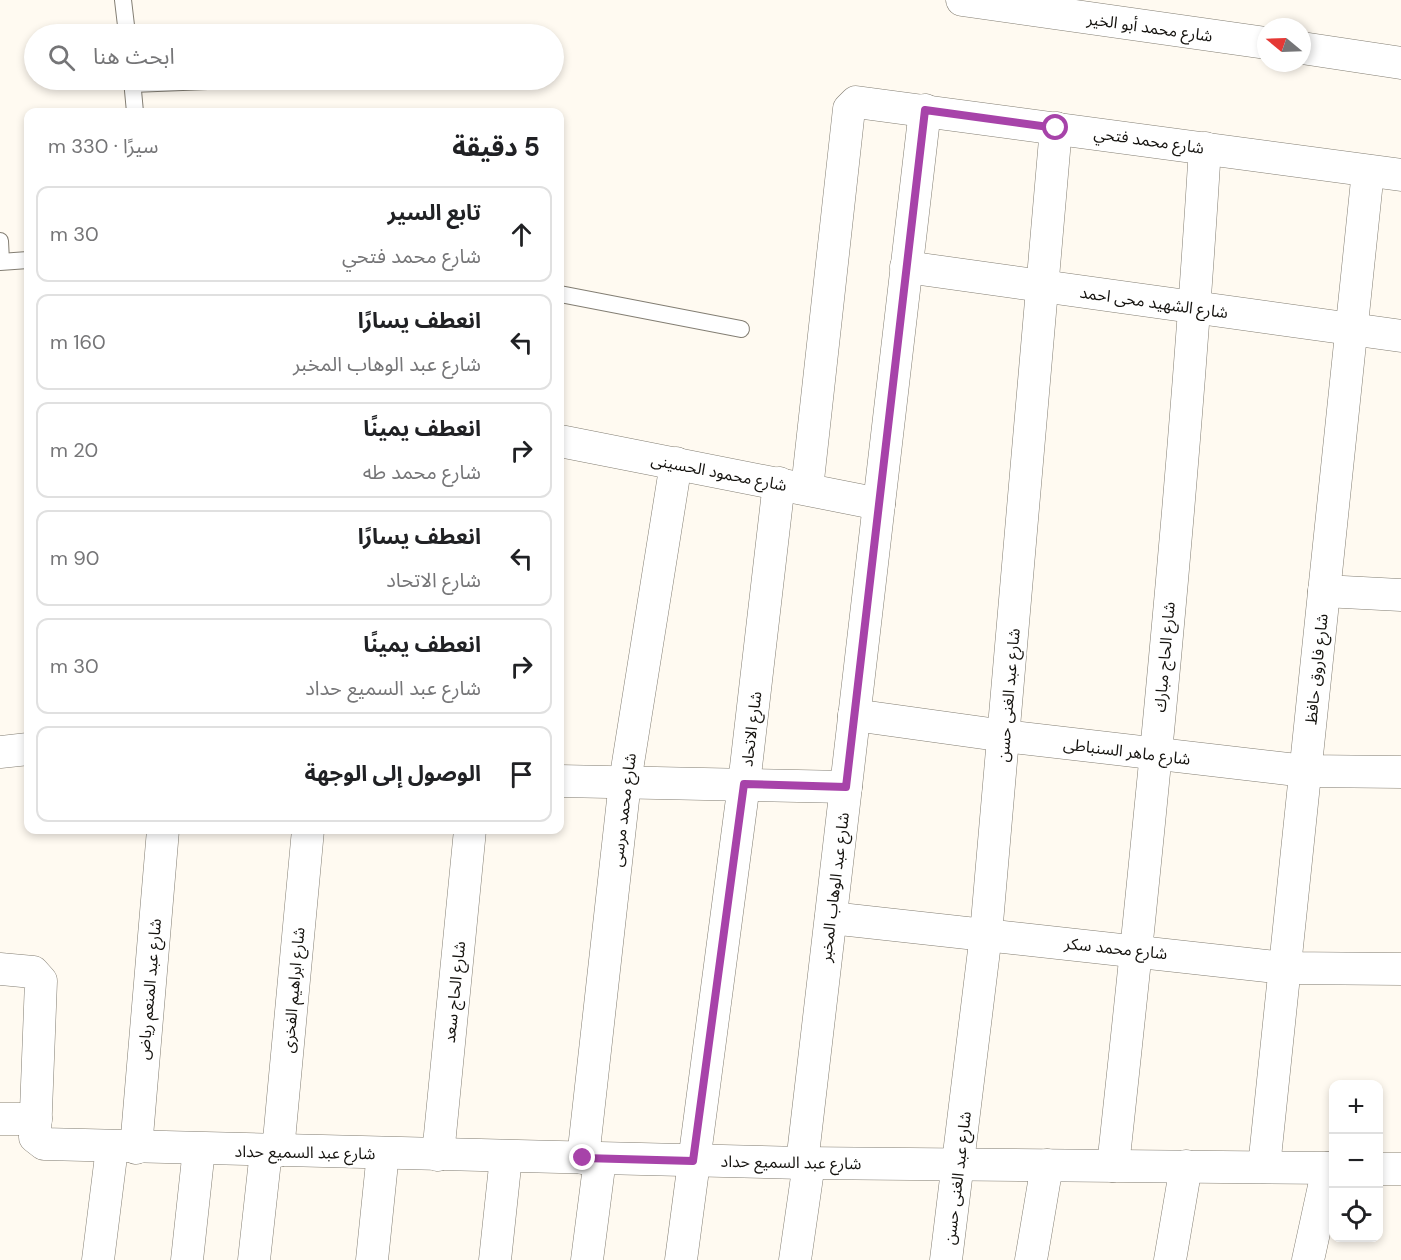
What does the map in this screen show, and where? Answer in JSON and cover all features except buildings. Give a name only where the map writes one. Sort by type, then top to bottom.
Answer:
[{"type":"street","name":"شارع محمد أبو الخير","points":[[962,0],[1257,42]]},
{"type":"street","points":[[1311,49],[1401,63]]},
{"type":"street","name":"شارع الاتحاد","points":[[681,1260],[744,784],[793,486],[849,109],[856,102],[861,102]]},
{"type":"street","name":"شارع محمد فتحي","points":[[861,102],[1401,175]]},
{"type":"street","name":"شارع عبد الوهاب المخبر","points":[[795,1260],[831,918],[925,110]]},
{"type":"street","name":"شارع عبد الغنى حسن","points":[[946,1260],[986,934],[1056,128]]},
{"type":"street","name":"شارع الحاج مبارك","points":[[1113,1166],[1156,754],[1195,308],[1205,148]]},
{"type":"street","name":"شارع فاروق حافظ","points":[[1264,1167],[1368,171]]},
{"type":"street","name":"شارع الشهيد محى احمد","points":[[906,267],[1401,336]]},
{"type":"street","name":"شارع محمود الحسينى","points":[[564,442],[879,504]]},
{"type":"street","name":"شارع محمد مرسى","points":[[587,1260],[591,1158],[625,782],[676,463]]},
{"type":"street","points":[[1324,591],[1401,595]]},
{"type":"street","name":"شارع ماهر السنباطى","points":[[854,715],[1005,736],[1305,771],[1401,772]]},
{"type":"street","points":[[0,752],[24,749]]},
{"type":"street","points":[[564,781],[846,787]]},
{"type":"street","name":"شارع عبد المنعم رياض","points":[[98,1260],[124,1148],[163,834]]},
{"type":"street","name":"شارع ابراهيم الفخرى","points":[[254,1260],[272,1151],[308,834]]},
{"type":"street","name":"شارع الحاج سعد","points":[[438,1155],[470,834]]},
{"type":"street","name":"شارع محمد سكر","points":[[831,918],[1285,968],[1401,969]]},
{"type":"street","points":[[0,969],[33,972],[41,981],[36,1128]]},
{"type":"street","name":"شارع عبد السميع حداد","points":[[0,1119],[36,1128],[44,1144],[124,1148],[805,1163],[1329,1168]]},
{"type":"street","points":[[187,1260],[199,1149]]},
{"type":"street","points":[[372,1260],[383,1154]]},
{"type":"street","points":[[495,1260],[506,1156]]},
{"type":"street","points":[[1031,1260],[1047,1165]]},
{"type":"street","points":[[1170,1260],[1186,1166]]},
{"type":"street","points":[[1383,1169],[1401,1169]]},
{"type":"street","points":[[1308,1260],[1329,1176]]},
{"type":"lane","points":[[123,0],[126,24]]},
{"type":"lane","points":[[133,90],[135,108]]},
{"type":"lane","points":[[0,241],[1,262],[24,260]]},
{"type":"lane","points":[[564,295],[741,329]]},
{"type":"route","points":[[583,1158],[693,1161],[744,784],[846,787],[925,110],[1056,128]]}]
